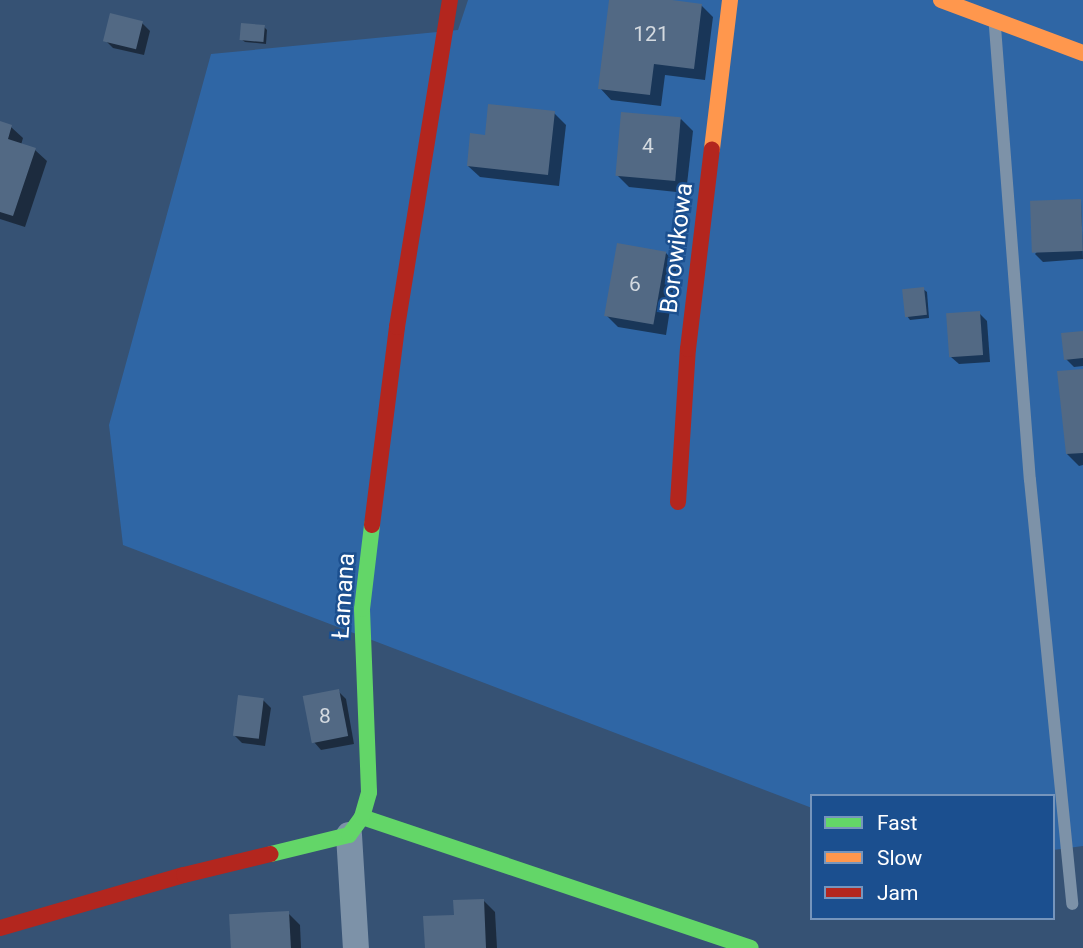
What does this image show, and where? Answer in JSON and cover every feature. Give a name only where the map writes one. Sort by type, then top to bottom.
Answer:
[{"type":"street","name":"Łamana","points":[[355,826],[369,792],[362,609],[397,327],[450,0]]},
{"type":"street","name":"Borowikowa","points":[[678,502],[688,349],[730,0]]},
{"type":"street","points":[[941,0],[1083,53]]},
{"type":"street","points":[[355,826],[356,948]]},
{"type":"street","points":[[0,928],[355,826],[751,948]]},
{"type":"lane","points":[[994,20],[1030,480],[1072,904]]},
{"type":"shaded area","points":[[468,0],[1083,0],[1083,846],[1055,850],[1055,794],[810,794],[810,807],[123,545],[109,425],[211,54],[458,30]]},
{"type":"building","points":[[609,0],[672,0],[702,4],[694,69],[654,64],[650,95],[598,89]]},
{"type":"building","points":[[110,13],[143,21],[136,49],[103,41]]},
{"type":"building","points":[[241,23],[265,25],[263,42],[240,40]]},
{"type":"building","points":[[488,104],[555,111],[548,175],[467,166],[470,133],[485,135]]},
{"type":"building","points":[[621,112],[681,117],[675,181],[615,176]]},
{"type":"building","points":[[0,121],[12,125],[8,139],[36,148],[13,216],[0,212]]},
{"type":"building","points":[[1081,199],[1083,251],[1032,253],[1030,201]]},
{"type":"building","points":[[617,243],[666,252],[653,325],[604,316]]},
{"type":"building","points":[[924,287],[927,315],[905,317],[902,289]]},
{"type":"building","points":[[980,311],[983,355],[949,357],[946,313]]},
{"type":"building","points":[[1083,331],[1083,358],[1064,360],[1061,333]]},
{"type":"building","points":[[1083,369],[1083,453],[1066,454],[1057,371]]},
{"type":"building","points":[[339,689],[348,736],[312,743],[303,696]]},
{"type":"building","points":[[238,695],[264,698],[259,739],[233,736]]},
{"type":"building","points":[[484,899],[486,948],[425,948],[423,916],[454,915],[453,900]]},
{"type":"building","points":[[289,911],[291,948],[231,948],[229,914]]},
{"type":"traffic: fast","points":[[271,854],[349,835],[362,817],[369,792],[362,609],[372,525]]},
{"type":"traffic: fast","points":[[362,817],[751,948]]},
{"type":"traffic: slow","points":[[712,149],[730,0]]},
{"type":"traffic: slow","points":[[941,0],[1083,53]]},
{"type":"traffic: jam","points":[[372,525],[397,327],[450,0]]},
{"type":"traffic: jam","points":[[678,502],[688,349],[712,149]]},
{"type":"traffic: jam","points":[[0,928],[184,875],[271,854]]}]
